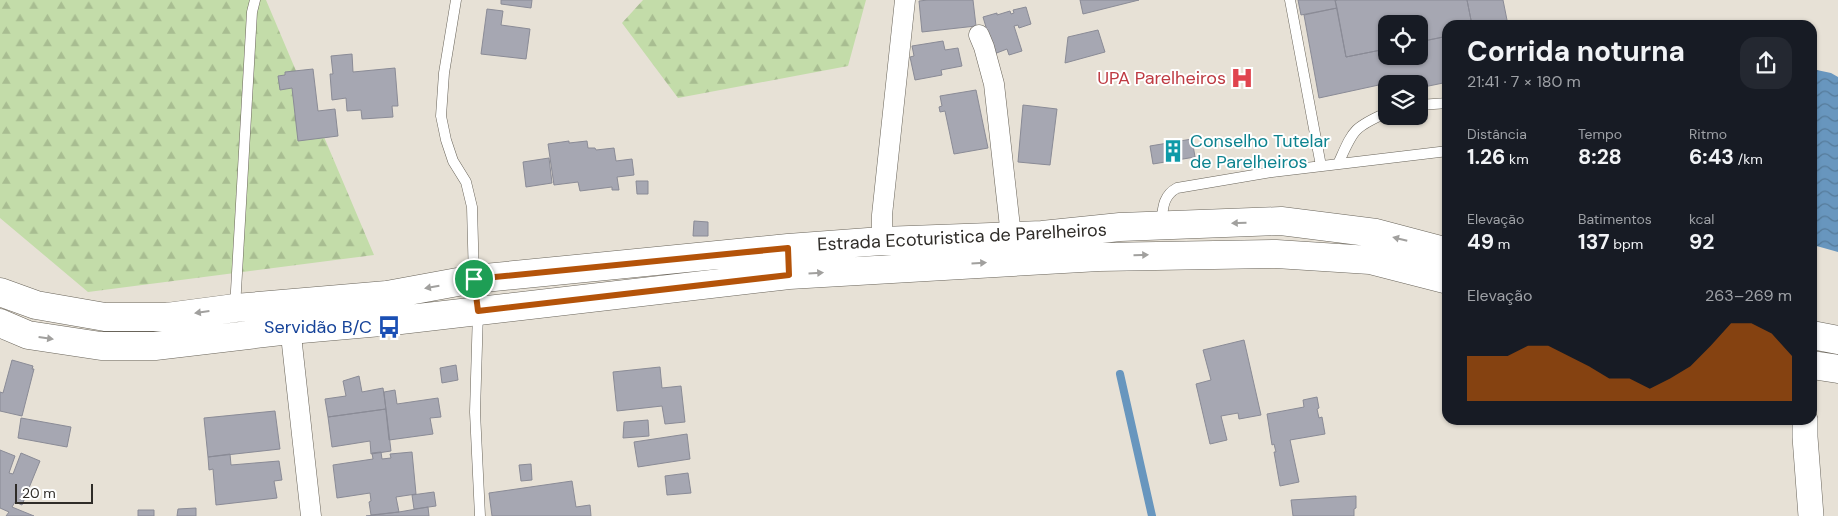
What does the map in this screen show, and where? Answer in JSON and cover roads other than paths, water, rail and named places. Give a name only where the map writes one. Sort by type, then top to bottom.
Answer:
[{"type":"main road","name":"Estrada Ecoturistica de Parelheiros","points":[[0,292],[36,306],[105,316],[167,317],[235,308],[387,295],[474,279],[788,248],[882,241],[1011,236],[1160,225],[1281,221],[1376,233],[1442,250]]},
{"type":"main road","points":[[788,248],[789,275]]},
{"type":"main road","name":"Estrada Ecoturistica de Parelheiros","points":[[0,323],[28,335],[101,346],[155,346],[290,330],[392,321],[789,275],[1099,257],[1276,254],[1370,260],[1442,278]]},
{"type":"main road","points":[[1817,366],[1838,369]]},
{"type":"street","points":[[882,241],[882,215],[905,0]]},
{"type":"street","points":[[979,34],[994,84],[1011,236]]},
{"type":"street","points":[[288,303],[311,516]]},
{"type":"street","points":[[1805,425],[1812,516]]},
{"type":"lane","points":[[235,308],[252,12],[255,0]]},
{"type":"lane","points":[[456,0],[444,73],[441,116],[453,161],[466,182],[472,207],[474,279],[478,311],[475,412],[480,516]]},
{"type":"lane","points":[[1290,0],[1321,166]]},
{"type":"lane","points":[[1428,104],[1442,103]]},
{"type":"lane","points":[[1338,164],[1352,134],[1362,123],[1378,116]]},
{"type":"lane","points":[[1160,225],[1165,198],[1177,188],[1272,172],[1442,152]]},
{"type":"water","points":[[1817,70],[1831,73],[1838,77],[1838,252],[1817,246]]},
{"type":"waterway","points":[[1120,374],[1152,516]]},
{"type":"place","name":"UPA Parelheiros","points":[[1242,78]]},
{"type":"place","name":"Conselho Tutelar de Parelheiros","points":[[1173,151]]},
{"type":"place","name":"Servidão B/C","points":[[389,327]]}]
